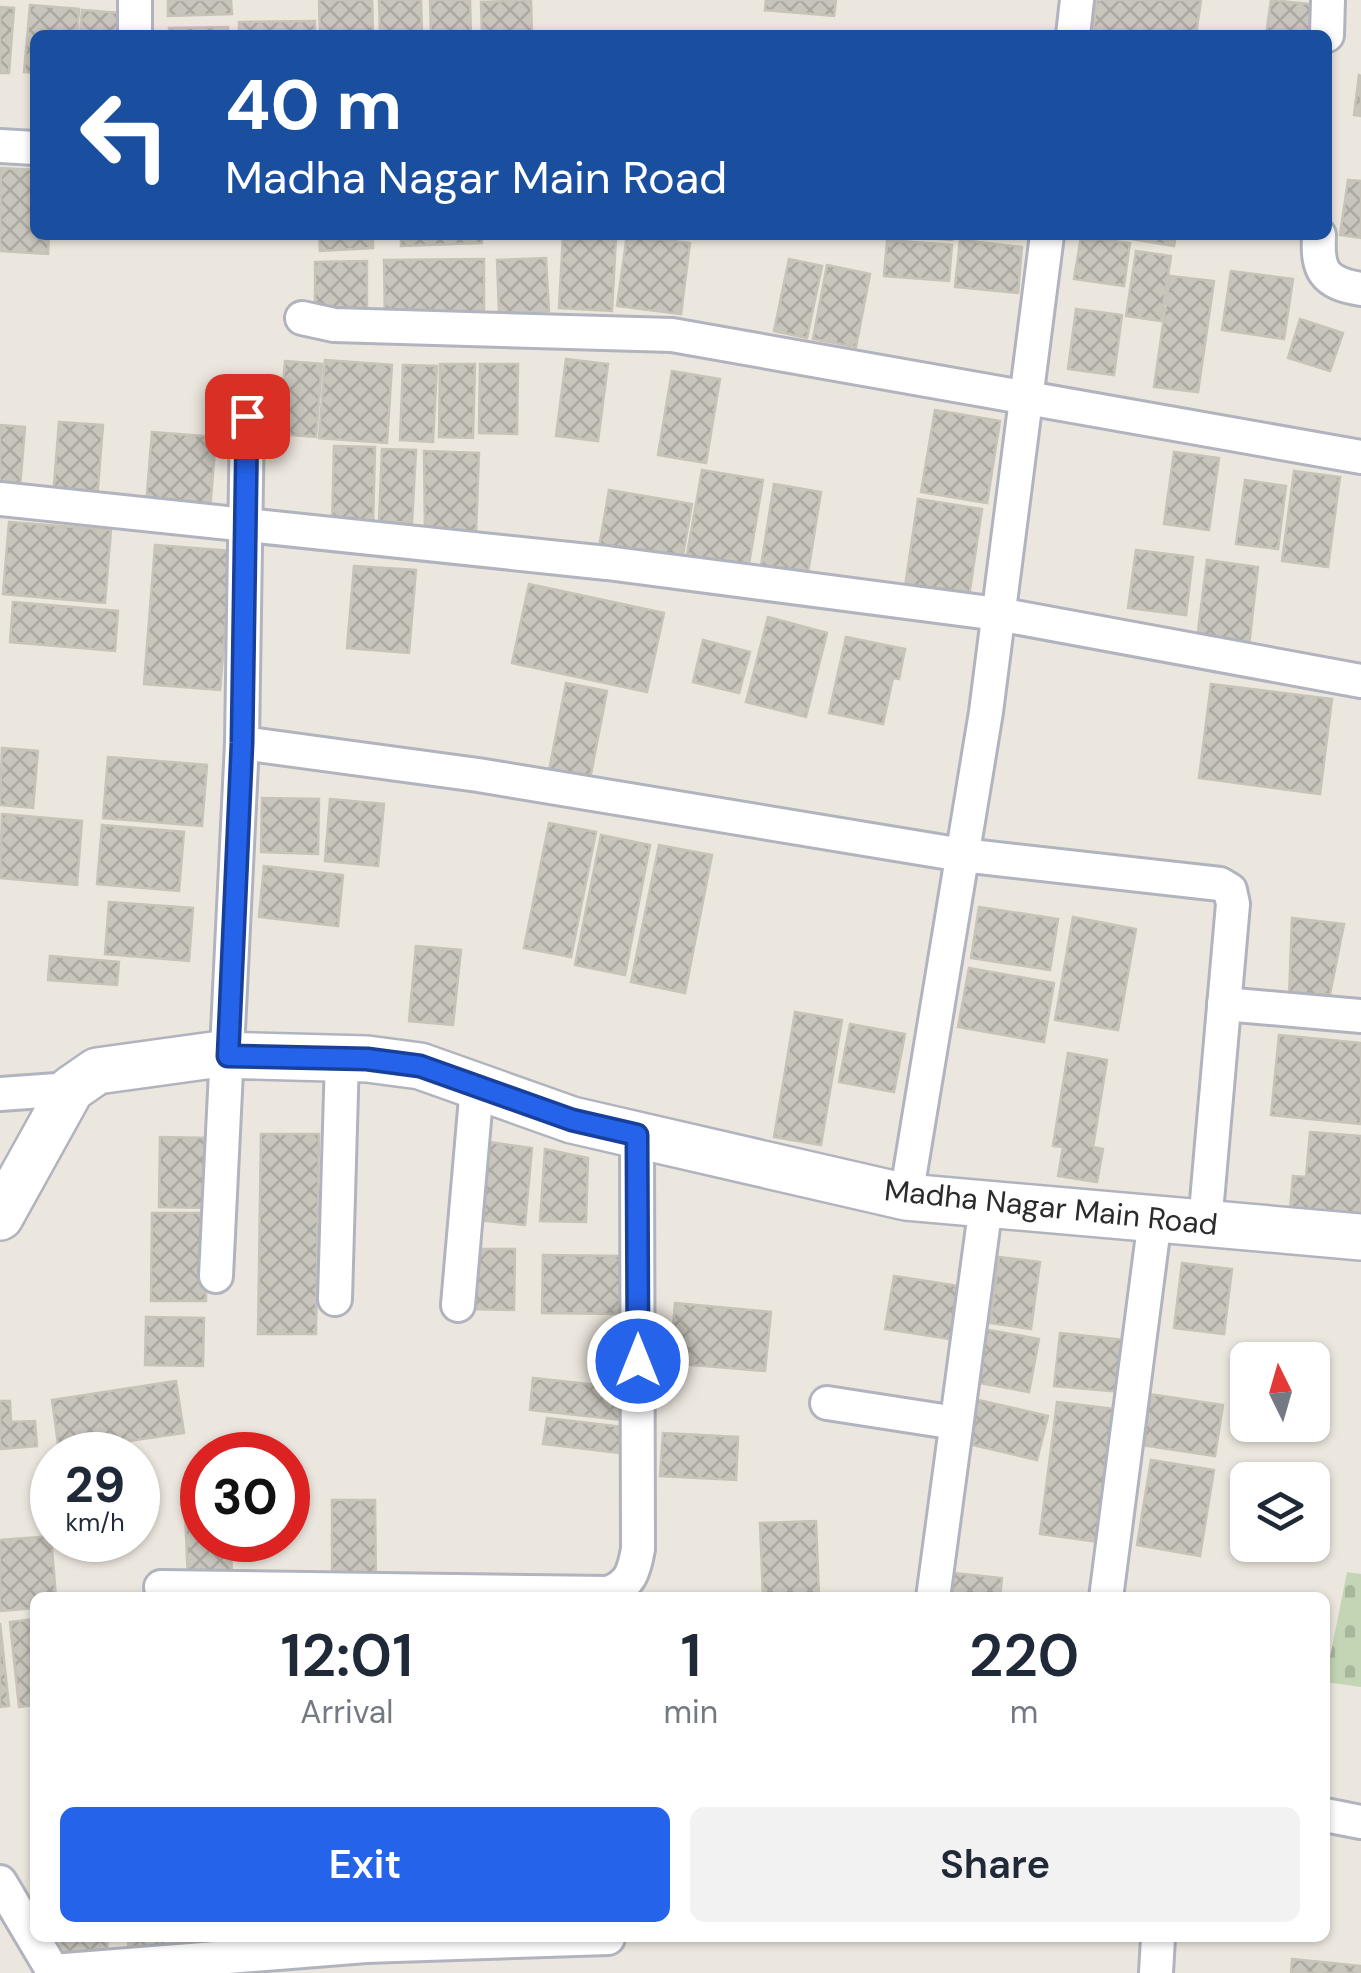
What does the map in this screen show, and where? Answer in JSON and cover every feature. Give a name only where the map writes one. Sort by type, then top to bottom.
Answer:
[{"type":"street","points":[[135,0],[135,30]]},
{"type":"street","points":[[1074,30],[1077,0]]},
{"type":"street","points":[[1327,30],[1328,0]]},
{"type":"street","points":[[0,146],[30,148]]},
{"type":"street","points":[[906,1197],[998,614],[1046,240]]},
{"type":"street","points":[[1319,240],[1321,269],[1330,279],[1361,289]]},
{"type":"street","points":[[302,318],[334,325],[672,334],[1361,458]]},
{"type":"street","points":[[216,1276],[242,743],[247,416]]},
{"type":"street","points":[[0,499],[607,562],[998,614],[1361,681]]},
{"type":"street","points":[[242,743],[478,775],[962,855],[1220,884],[1230,890],[1234,904],[1205,1224]]},
{"type":"street","points":[[1224,1004],[1361,1016]]},
{"type":"street","name":"Madha Nagar Main Road","points":[[71,1089],[97,1071],[228,1056],[342,1058],[420,1066],[572,1120],[906,1197],[1361,1237]]},
{"type":"street","points":[[335,1299],[342,1058]]},
{"type":"street","points":[[458,1305],[478,1086]]},
{"type":"street","points":[[0,1094],[71,1089]]},
{"type":"street","points":[[0,1217],[71,1089]]},
{"type":"street","points":[[613,1592],[622,1588],[635,1568],[638,1549],[637,1135]]},
{"type":"street","points":[[934,1592],[986,1204]]},
{"type":"street","points":[[1107,1592],[1156,1219]]},
{"type":"street","points":[[827,1403],[956,1422]]},
{"type":"street","points":[[161,1586],[496,1592]]},
{"type":"street","points":[[1330,1817],[1361,1822]]},
{"type":"street","points":[[0,1882],[30,1932]]},
{"type":"street","points":[[36,1942],[54,1972],[411,1959],[570,1942]]},
{"type":"street","points":[[1156,1973],[1158,1942]]},
{"type":"green space","points":[[1347,1572],[1361,1574],[1361,1687],[1330,1683],[1330,1657]]},
{"type":"building","points":[[168,0],[231,0],[232,14],[168,16]]},
{"type":"building","points":[[319,0],[372,0],[373,30],[320,30]]},
{"type":"building","points":[[379,0],[421,0],[422,30],[380,30]]},
{"type":"building","points":[[430,0],[470,0],[471,30],[431,30]]},
{"type":"building","points":[[531,0],[532,30],[482,30],[481,2]]},
{"type":"building","points":[[766,0],[836,0],[834,16],[765,10]]},
{"type":"building","points":[[1097,0],[1201,0],[1197,30],[1093,30]]},
{"type":"building","points":[[1271,0],[1320,5],[1317,30],[1267,30]]},
{"type":"building","points":[[30,5],[79,9],[77,30],[30,30],[30,73],[24,72]]},
{"type":"building","points":[[0,7],[14,8],[9,73],[0,73]]},
{"type":"building","points":[[82,10],[133,14],[131,30],[80,30]]},
{"type":"building","points":[[315,21],[315,30],[239,30],[239,22]]},
{"type":"building","points":[[228,27],[228,30],[169,30]]},
{"type":"building","points":[[1361,76],[1361,116],[1354,115]]},
{"type":"building","points":[[1,168],[30,170],[30,240],[49,240],[48,254],[0,251]]},
{"type":"building","points":[[1348,180],[1361,181],[1361,238],[1340,235]]},
{"type":"building","points":[[319,240],[373,240],[373,248],[320,251]]},
{"type":"building","points":[[401,240],[482,240],[482,243],[401,246]]},
{"type":"building","points":[[563,240],[616,240],[612,311],[559,308]]},
{"type":"building","points":[[626,240],[690,243],[681,314],[617,306]]},
{"type":"building","points":[[887,240],[952,245],[949,281],[884,276]]},
{"type":"building","points":[[960,240],[1022,247],[1018,293],[955,287]]},
{"type":"building","points":[[1080,240],[1130,243],[1124,286],[1074,279]]},
{"type":"building","points":[[1137,240],[1175,240],[1174,246]]},
{"type":"building","points":[[1136,251],[1171,256],[1161,321],[1126,316]]},
{"type":"building","points":[[546,258],[549,311],[499,313],[497,260]]},
{"type":"building","points":[[484,259],[484,321],[385,322],[384,260]]},
{"type":"building","points":[[789,259],[822,266],[807,338],[774,331]]},
{"type":"building","points":[[367,261],[367,311],[315,312],[315,262]]},
{"type":"building","points":[[827,265],[870,274],[856,347],[813,339]]},
{"type":"building","points":[[1231,271],[1293,279],[1284,339],[1222,330]]},
{"type":"building","points":[[1170,276],[1214,281],[1198,392],[1154,387]]},
{"type":"building","points":[[1076,309],[1122,315],[1114,375],[1068,369]]},
{"type":"building","points":[[1300,319],[1343,333],[1330,371],[1288,358]]},
{"type":"building","points":[[566,359],[608,364],[598,441],[556,436]]},
{"type":"building","points":[[325,360],[392,365],[387,443],[319,438]]},
{"type":"building","points":[[285,361],[322,364],[316,437],[279,434]]},
{"type":"building","points":[[440,364],[475,364],[473,438],[439,437]]},
{"type":"building","points":[[480,364],[518,364],[517,434],[479,433]]},
{"type":"building","points":[[403,365],[437,366],[433,442],[400,440]]},
{"type":"building","points":[[672,371],[720,379],[706,463],[658,455]]},
{"type":"building","points":[[935,410],[1000,421],[987,503],[921,492]]},
{"type":"building","points":[[59,422],[103,425],[97,500],[53,497]]},
{"type":"building","points":[[0,425],[25,427],[20,488],[0,486]]},
{"type":"building","points":[[152,432],[216,437],[210,510],[146,505]]},
{"type":"building","points":[[334,446],[375,447],[373,526],[332,525]]},
{"type":"building","points":[[382,449],[416,450],[412,523],[379,521]]},
{"type":"building","points":[[424,451],[479,453],[476,533],[425,534]]},
{"type":"building","points":[[1174,452],[1219,458],[1209,530],[1164,524]]},
{"type":"building","points":[[702,470],[763,480],[748,570],[686,560]]},
{"type":"building","points":[[1294,471],[1340,477],[1328,567],[1282,561]]},
{"type":"building","points":[[1245,480],[1286,486],[1278,549],[1236,544]]},
{"type":"building","points":[[774,484],[821,492],[807,579],[760,572]]},
{"type":"building","points":[[609,490],[692,504],[681,566],[598,553]]},
{"type":"building","points":[[918,499],[982,509],[968,603],[904,594]]},
{"type":"building","points":[[9,522],[111,530],[105,603],[3,594]]},
{"type":"building","points":[[155,545],[232,551],[220,690],[144,684]]},
{"type":"building","points":[[1136,550],[1193,557],[1186,615],[1128,608]]},
{"type":"building","points":[[1207,560],[1258,567],[1249,646],[1197,639]]},
{"type":"building","points":[[354,566],[416,570],[409,653],[347,648]]},
{"type":"building","points":[[529,584],[664,613],[647,692],[512,663]]},
{"type":"building","points":[[13,602],[118,611],[115,651],[10,642]]},
{"type":"building","points":[[768,617],[827,633],[806,717],[746,702]]},
{"type":"building","points":[[846,637],[905,649],[899,679],[893,678],[883,724],[829,713]]},
{"type":"building","points":[[703,640],[750,652],[739,693],[693,682]]},
{"type":"building","points":[[566,683],[607,691],[590,779],[549,771]]},
{"type":"building","points":[[1211,684],[1332,699],[1320,794],[1199,778]]},
{"type":"building","points":[[2,748],[38,751],[33,808],[0,805]]},
{"type":"building","points":[[108,757],[207,765],[202,826],[103,818]]},
{"type":"building","points":[[262,798],[319,799],[318,854],[261,852]]},
{"type":"building","points":[[330,799],[384,804],[378,866],[325,861]]},
{"type":"building","points":[[2,814],[82,821],[77,885],[0,878]]},
{"type":"building","points":[[549,823],[596,832],[571,957],[524,948]]},
{"type":"building","points":[[102,825],[184,832],[179,891],[97,884]]},
{"type":"building","points":[[601,835],[650,845],[625,975],[575,965]]},
{"type":"building","points":[[659,845],[712,855],[685,993],[631,982]]},
{"type":"building","points":[[264,866],[343,875],[338,926],[259,917]]},
{"type":"building","points":[[109,902],[193,908],[189,961],[105,954]]},
{"type":"building","points":[[979,907],[1058,919],[1050,970],[971,958]]},
{"type":"building","points":[[1073,917],[1136,929],[1118,1030],[1055,1020]]},
{"type":"building","points":[[1292,918],[1344,924],[1330,994],[1289,997]]},
{"type":"building","points":[[416,946],[461,950],[453,1025],[409,1021]]},
{"type":"building","points":[[50,956],[119,962],[117,985],[48,980]]},
{"type":"building","points":[[969,968],[1054,983],[1044,1042],[958,1027]]},
{"type":"building","points":[[795,1012],[842,1020],[821,1145],[774,1137]]},
{"type":"building","points":[[850,1024],[905,1034],[894,1092],[839,1082]]},
{"type":"building","points":[[1279,1035],[1361,1043],[1361,1124],[1271,1115]]},
{"type":"building","points":[[1068,1053],[1107,1060],[1093,1147],[1103,1149],[1097,1182],[1058,1176],[1063,1147],[1053,1146]]},
{"type":"building","points":[[1310,1132],[1361,1136],[1361,1215],[1290,1209],[1293,1176],[1306,1177]]},
{"type":"building","points":[[261,1134],[319,1134],[316,1334],[258,1334]]},
{"type":"building","points":[[160,1137],[211,1138],[210,1208],[159,1207]]},
{"type":"building","points":[[482,1141],[532,1148],[525,1225],[476,1220]]},
{"type":"building","points":[[545,1149],[588,1158],[586,1222],[540,1221]]},
{"type":"building","points":[[152,1213],[207,1213],[206,1301],[151,1301]]},
{"type":"building","points":[[475,1249],[515,1249],[514,1310],[474,1309]]},
{"type":"building","points":[[543,1255],[623,1256],[623,1314],[542,1313]]},
{"type":"building","points":[[999,1257],[1040,1262],[1031,1329],[990,1323]]},
{"type":"building","points":[[1182,1263],[1232,1269],[1224,1334],[1174,1328]]},
{"type":"building","points":[[894,1276],[959,1286],[950,1339],[885,1329]]},
{"type":"building","points":[[675,1303],[771,1312],[765,1371],[670,1363]]},
{"type":"building","points":[[146,1317],[204,1318],[203,1366],[145,1365]]},
{"type":"building","points":[[983,1329],[1039,1339],[1029,1392],[974,1382]]},
{"type":"building","points":[[1060,1333],[1126,1340],[1121,1392],[1054,1386]]},
{"type":"building","points":[[533,1378],[636,1389],[633,1421],[530,1410]]},
{"type":"building","points":[[176,1381],[184,1432],[160,1436],[160,1432],[56,1432],[52,1400]]},
{"type":"building","points":[[1149,1394],[1223,1405],[1215,1456],[1141,1445]]},
{"type":"building","points":[[974,1399],[1048,1416],[1037,1460],[964,1443]]},
{"type":"building","points":[[0,1401],[10,1401],[11,1422],[35,1421],[36,1432],[30,1432],[30,1447],[0,1449]]},
{"type":"building","points":[[1057,1402],[1115,1409],[1099,1542],[1040,1534]]},
{"type":"building","points":[[547,1418],[632,1428],[629,1454],[543,1444]]},
{"type":"building","points":[[663,1433],[738,1437],[736,1480],[660,1476]]},
{"type":"building","points":[[1151,1460],[1214,1470],[1200,1556],[1137,1545]]},
{"type":"building","points":[[332,1500],[375,1500],[376,1588],[332,1589]]},
{"type":"building","points":[[816,1521],[819,1592],[763,1592],[760,1523]]},
{"type":"building","points":[[30,1538],[30,1562],[53,1562],[56,1592],[30,1592],[30,1608],[0,1611],[0,1540]]},
{"type":"building","points":[[187,1562],[232,1562],[232,1581],[188,1582]]},
{"type":"building","points":[[954,1573],[1002,1578],[1001,1592],[952,1592]]},
{"type":"building","points":[[30,1620],[30,1706],[19,1707],[10,1622]]},
{"type":"building","points":[[0,1623],[9,1706],[0,1707]]},
{"type":"building","points":[[60,1942],[107,1942],[108,1953],[61,1956]]},
{"type":"building","points":[[128,1942],[198,1942],[199,1954],[129,1958]]},
{"type":"building","points":[[1292,1959],[1361,1966],[1361,1973],[1291,1973]]},
{"type":"route","points":[[247,416],[242,743],[228,1056],[367,1059],[420,1066],[572,1120],[637,1135],[638,1361]]}]
